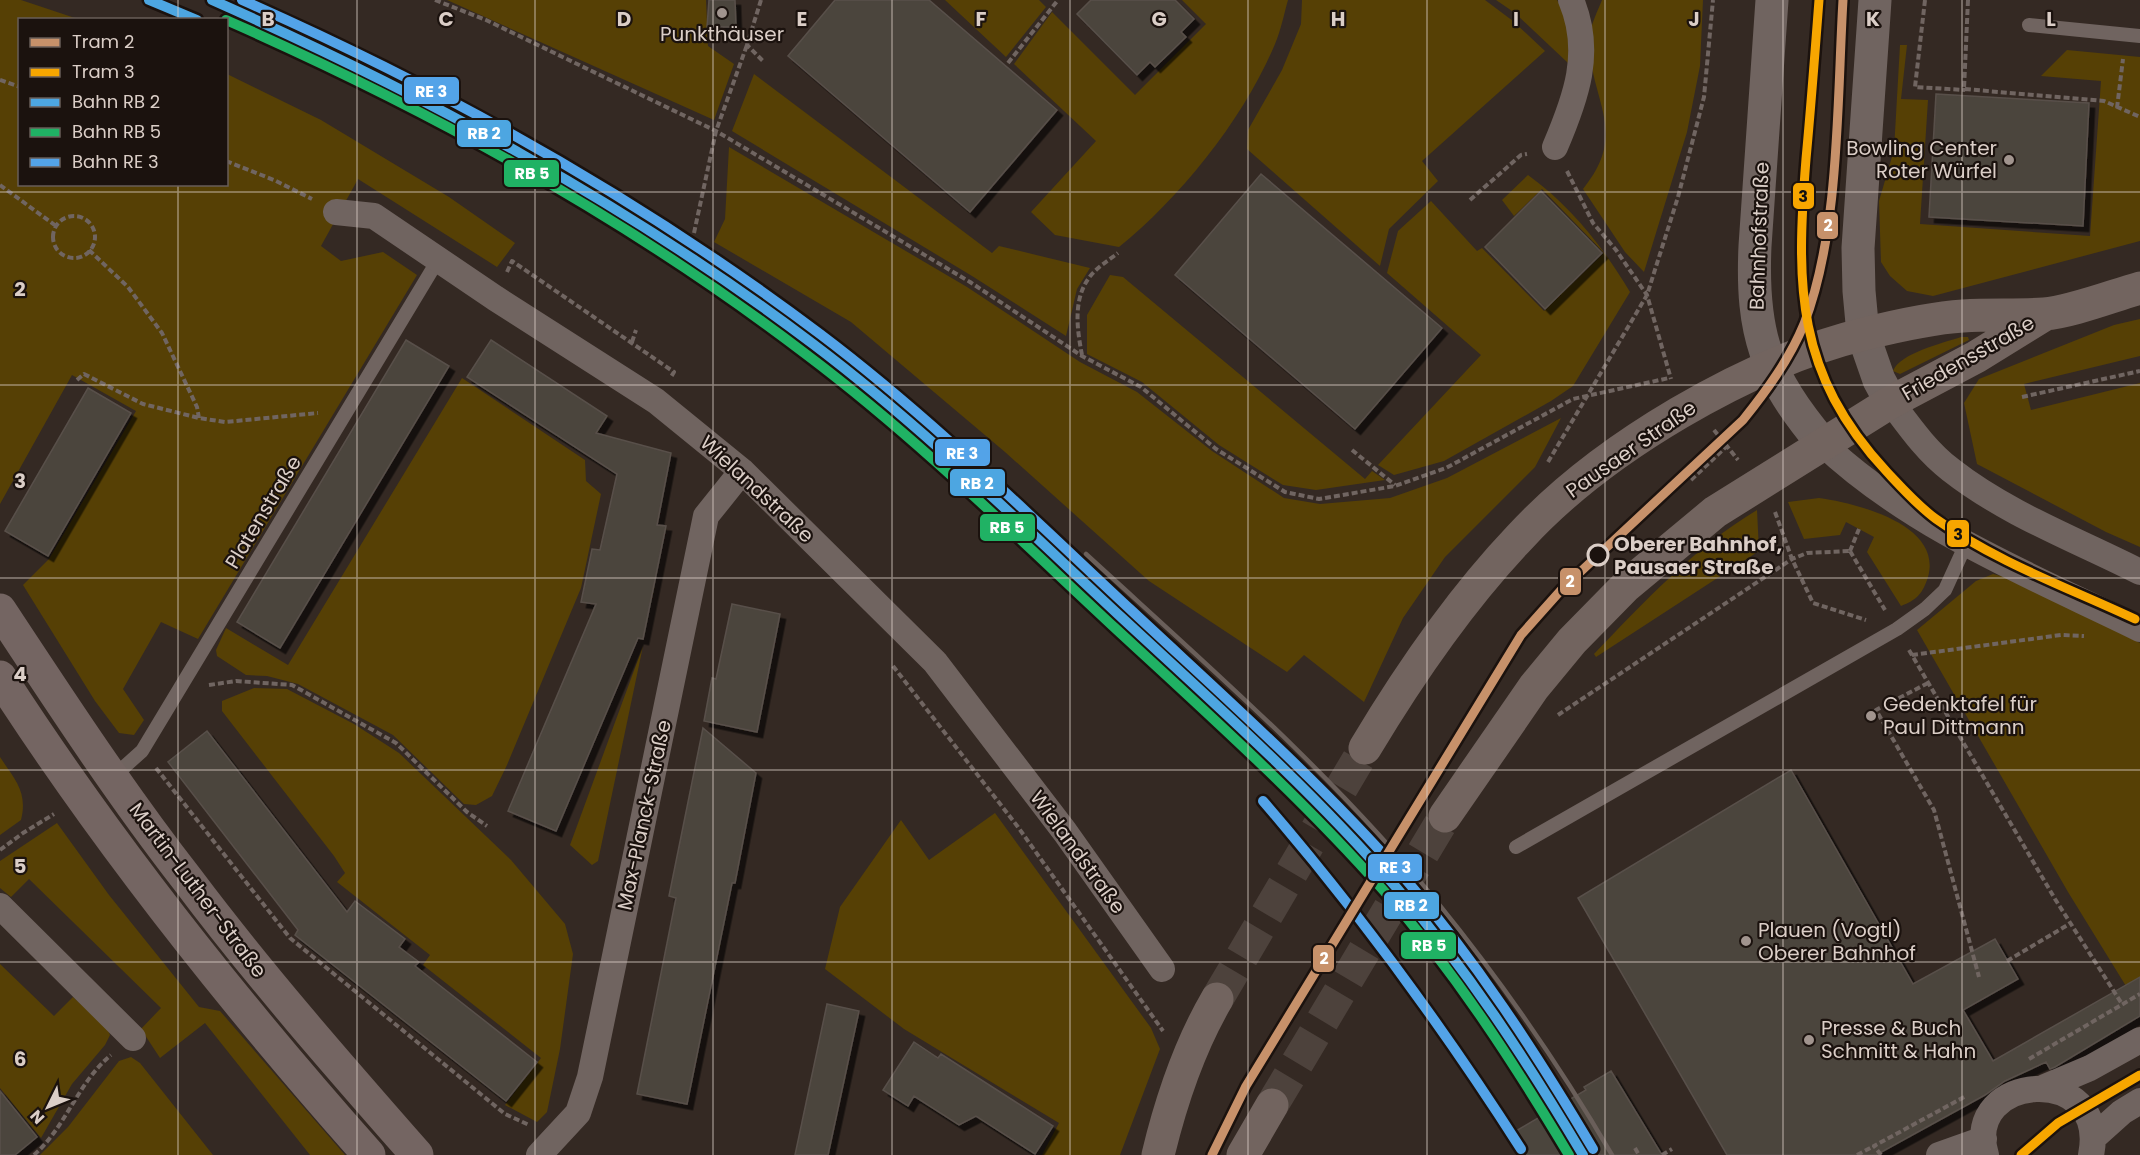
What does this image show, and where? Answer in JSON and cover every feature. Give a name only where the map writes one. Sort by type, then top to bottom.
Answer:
[{"type":"main road","name":"Friedensstraße","points":[[1863,334],[1944,317],[2046,314],[2140,288]]},
{"type":"main road","name":"Friedensstraße","points":[[1891,402],[1976,357],[2046,314]]},
{"type":"main road","name":"Pausaer Straße","points":[[1365,748],[1395,698],[1452,617],[1520,537],[1575,484],[1692,405],[1770,367],[1863,334]]},
{"type":"main road","points":[[1445,816],[1514,714],[1572,641],[1626,586],[1715,512],[1756,484],[1891,402]]},
{"type":"main road","name":"Martin-Luther-Straße","points":[[0,610],[113,777],[186,879],[323,1048],[417,1155]]},
{"type":"main road","name":"Martin-Luther-Straße","points":[[0,677],[119,850],[170,918],[369,1155]]},
{"type":"main road","points":[[1158,1155],[1180,1077],[1202,1024],[1217,999]]},
{"type":"main road","points":[[1243,1155],[1272,1105]]},
{"type":"street","points":[[1555,147],[1571,111],[1583,45],[1571,0]]},
{"type":"street","name":"Bahnhofstraße","points":[[1772,0],[1753,282],[1756,320],[1770,367],[1788,398],[1822,443],[1853,473],[1885,496],[1966,544],[2140,629]]},
{"type":"street","points":[[1875,0],[1858,248],[1863,334],[1879,380],[1891,402],[1919,438],[1949,469],[1988,496],[2140,572]]},
{"type":"street","name":"Wielandstraße","points":[[336,212],[374,216],[656,401],[742,471],[935,663],[1065,832],[1162,969]]},
{"type":"street","name":"Max-Planck-Straße","points":[[548,1147],[578,1113],[590,1077],[706,516],[742,471]]},
{"type":"street","points":[[0,906],[133,1038]]},
{"type":"street","points":[[1939,1155],[1985,1147],[1989,1116],[1997,1106],[2019,1091],[2044,1087],[2090,1068],[2140,1040]]},
{"type":"street","points":[[2044,1087],[2073,1099],[2084,1112],[2092,1147]]},
{"type":"street","points":[[2092,1147],[2122,1112],[2140,1101]]},
{"type":"lane","points":[[2029,25],[2140,36]]},
{"type":"lane","name":"Platenstraße","points":[[113,777],[142,751],[438,260]]},
{"type":"lane","points":[[1516,847],[1897,629],[1945,590],[1966,544]]},
{"type":"path","points":[[435,0],[486,20],[716,131],[970,282],[1082,356],[1141,387],[1216,449],[1285,492],[1319,499],[1395,486],[1446,468],[1573,399],[1669,378]]},
{"type":"path","points":[[694,233],[716,131],[761,0]]},
{"type":"path","points":[[1008,63],[1058,0]]},
{"type":"path","points":[[1547,463],[1647,295],[1678,197],[1704,97],[1713,0]]},
{"type":"path","points":[[1925,0],[1915,87],[1980,91],[1978,96]]},
{"type":"path","points":[[1968,0],[1964,89],[2104,101],[2140,117]]},
{"type":"path","points":[[747,45],[763,61]]},
{"type":"path","points":[[2117,108],[2124,49]]},
{"type":"path","points":[[0,80],[18,86]]},
{"type":"path","points":[[1470,200],[1521,155],[1555,147],[1593,223],[1616,250],[1647,295],[1669,378],[1727,446],[1775,509],[1792,559],[1813,603],[1897,629]]},
{"type":"path","points":[[228,162],[274,180],[336,212]]},
{"type":"path","points":[[0,185],[56,226]]},
{"type":"path","points":[[72,216],[82,217],[90,223],[94,232],[89,250],[81,256],[64,255],[54,242],[56,226],[63,219],[72,216]]},
{"type":"path","points":[[89,250],[128,287],[162,333],[200,418]]},
{"type":"path","points":[[1082,356],[1077,329],[1078,301],[1091,275],[1118,254]]},
{"type":"path","points":[[512,261],[674,372]]},
{"type":"path","points":[[632,342],[636,330]]},
{"type":"path","points":[[2022,397],[2140,371]]},
{"type":"path","points":[[77,380],[84,374],[143,404],[200,418],[225,422],[321,413],[340,423]]},
{"type":"path","points":[[1691,480],[1727,446]]},
{"type":"path","points":[[1352,450],[1395,486]]},
{"type":"path","points":[[1850,551],[1859,529]]},
{"type":"path","points":[[1556,717],[1792,559],[1807,553],[1850,551]]},
{"type":"path","points":[[1850,551],[2071,923],[2122,1004]]},
{"type":"path","points":[[1912,655],[2061,635],[2085,636]]},
{"type":"path","points":[[885,658],[1018,827],[1168,1039]]},
{"type":"path","points":[[185,680],[210,685],[236,681],[292,686],[396,743],[467,812],[487,826]]},
{"type":"path","points":[[1928,683],[1888,701],[1876,710],[1934,810],[1979,978]]},
{"type":"path","points":[[142,751],[290,938],[548,1147]]},
{"type":"path","points":[[2007,961],[2071,923]]},
{"type":"path","points":[[33,1155],[60,1122],[94,1069],[133,1038]]},
{"type":"path","points":[[1857,1155],[1874,1146]]},
{"type":"path","points":[[1635,1148],[1639,1155]]},
{"type":"path","points":[[1662,1155],[1672,1149]]},
{"type":"shaded area","points":[[0,0],[21,0],[75,18],[18,18],[18,186],[228,186],[228,74],[321,120],[449,197],[515,243],[497,267],[358,179],[321,246],[341,261],[383,252],[417,275],[198,639],[161,622],[123,689],[144,720],[134,735],[119,733],[95,701],[23,585],[49,559],[136,411],[72,375],[0,504]]},
{"type":"shaded area","points":[[447,0],[706,0],[708,46],[734,64],[714,120]]},
{"type":"shaded area","points":[[945,0],[1039,0],[1046,7],[1006,57]]},
{"type":"shaded area","points":[[1182,0],[1288,0],[1275,44],[1246,100],[1209,154],[1165,205],[1119,247],[1055,235],[1031,212],[1096,141],[1014,64],[1052,12],[1135,95],[1206,24]]},
{"type":"shaded area","points":[[1302,0],[1485,0],[1513,21],[1545,51],[1422,161],[1438,181],[1389,229],[1380,266],[1247,149],[1248,130],[1282,70],[1301,24]]},
{"type":"shaded area","points":[[1496,0],[1557,0],[1562,7],[1569,30],[1568,63],[1515,13]]},
{"type":"shaded area","points":[[1602,0],[1703,0],[1700,66],[1687,132],[1644,272],[1625,252],[1583,189],[1597,168],[1604,148],[1606,131],[1594,77],[1590,35]]},
{"type":"shaded area","points":[[1900,45],[1907,45],[1901,99],[1928,100],[1920,224],[2090,236],[2101,81],[2041,76],[2067,50],[2140,57],[2140,241],[1933,296],[1907,291],[1890,276],[1881,262],[1879,201],[1894,150]]},
{"type":"shaded area","points":[[754,74],[992,253],[999,246],[1090,268],[1077,289],[1066,336],[972,276],[732,131]]},
{"type":"shaded area","points":[[729,147],[967,287],[1080,362],[1137,392],[1212,451],[1284,498],[1320,504],[1390,498],[1447,478],[1561,418],[1535,467],[1445,557],[1403,618],[1364,702],[1304,655],[1287,672],[1149,581],[1005,452],[851,322],[714,242],[725,219]]},
{"type":"shaded area","points":[[1528,175],[1558,200],[1585,228],[1609,259],[1630,292],[1573,386],[1551,401],[1444,461],[1394,475],[1378,465],[1481,355],[1387,273],[1398,231],[1431,201],[1477,251],[1482,248],[1544,311],[1604,253],[1542,189],[1514,216],[1502,200]]},
{"type":"shaded area","points":[[1110,275],[1123,277],[1365,479],[1372,471],[1385,480],[1316,490],[1283,485],[1219,445],[1142,382],[1087,354],[1087,315]]},
{"type":"shaded area","points":[[2140,319],[2140,356],[2024,384],[2031,410],[2140,383],[2140,547],[2106,532],[1977,464],[1964,403],[1979,379],[2114,325]]},
{"type":"shaded area","points":[[1961,337],[1968,337],[1969,340],[1900,374],[1893,371],[1904,359],[1913,354]]},
{"type":"shaded area","points":[[462,378],[585,460],[586,481],[601,494],[581,588],[492,796],[476,805],[464,804],[393,735],[298,684],[267,676],[246,675],[217,656],[216,650],[226,628],[288,665]]},
{"type":"shaded area","points":[[1819,498],[1873,511],[1910,530],[1922,543],[1929,559],[1928,577],[1919,595],[1901,606],[1867,552],[1874,537],[1846,522],[1840,535],[1804,539],[1788,502]]},
{"type":"shaded area","points":[[1757,510],[1759,551],[1596,657],[1594,654],[1671,576],[1712,541]]},
{"type":"shaded area","points":[[1993,574],[2009,578],[2140,643],[2140,983],[2129,991],[2068,892],[1917,630],[1976,581]]},
{"type":"shaded area","points":[[643,646],[598,861],[592,865],[570,845]]},
{"type":"shaded area","points":[[254,688],[287,689],[354,724],[399,753],[511,860],[565,924],[573,954],[560,1049],[547,1112],[537,1122],[505,1105],[541,1058],[423,965],[430,955],[337,882],[345,873],[334,856],[222,711],[222,701]]},
{"type":"shaded area","points":[[0,757],[19,787],[23,810],[21,820],[0,835]]},
{"type":"shaded area","points":[[995,813],[1151,1028],[1160,1049],[1120,1155],[1042,1155],[1059,1123],[904,1029],[825,969],[840,907],[901,820],[929,860]]},
{"type":"shaded area","points":[[57,823],[109,895],[199,1007],[220,1011],[345,1155],[310,1155],[205,1023],[160,1058],[141,1029],[161,1008],[29,879],[11,897],[0,888],[0,861]]},
{"type":"shaded area","points":[[0,964],[54,1016],[73,997],[107,1028],[110,1035],[105,1045],[72,1084],[41,1138],[0,1088]]},
{"type":"shaded area","points":[[131,1057],[140,1063],[213,1155],[40,1155],[68,1127],[119,1061]]},
{"type":"building","name":"Punkthäuser","points":[[709,0],[735,0],[736,27],[707,27]]},
{"type":"building","points":[[835,0],[929,0],[1057,110],[970,212],[788,56]]},
{"type":"building","points":[[1091,0],[1175,0],[1194,19],[1181,32],[1186,37],[1155,67],[1150,62],[1137,75],[1077,14]]},
{"type":"building","name":"Bowling Center Roter Würfel","points":[[1936,94],[2089,103],[2083,226],[1929,217]]},
{"type":"building","points":[[1261,174],[1442,328],[1355,429],[1175,275]]},
{"type":"building","points":[[1541,191],[1602,253],[1545,309],[1485,247]]},
{"type":"building","points":[[406,340],[449,366],[280,648],[237,622]]},
{"type":"building","points":[[491,340],[607,416],[596,433],[671,453],[657,525],[666,526],[643,639],[638,638],[556,831],[508,811],[596,604],[581,602],[592,549],[600,550],[617,474],[467,377]]},
{"type":"building","points":[[88,388],[131,413],[48,556],[5,531]]},
{"type":"building","points":[[732,604],[780,614],[757,732],[704,721],[712,678],[716,679]]},
{"type":"building","points":[[703,728],[756,773],[735,883],[732,883],[687,1104],[637,1094],[676,898],[669,896]]},
{"type":"building","points":[[207,731],[347,912],[355,901],[405,939],[399,947],[419,962],[415,966],[537,1062],[506,1101],[295,935],[298,930],[168,762]]},
{"type":"building","name":"Plauen (Vogtl) Oberer Bahnhof","points":[[1791,770],[1913,984],[1995,939],[2018,979],[1963,1010],[1993,1061],[2140,977],[2140,1016],[2055,1067],[2050,1069],[2046,1062],[2005,1081],[1985,1095],[1876,1155],[1727,1155],[1578,898]]},
{"type":"building","points":[[827,1004],[859,1011],[828,1155],[795,1155]]},
{"type":"building","points":[[914,1042],[938,1058],[941,1054],[1053,1126],[1035,1154],[976,1116],[959,1125],[914,1096],[908,1106],[883,1090]]},
{"type":"building","points":[[1611,1071],[1662,1155],[1522,1155],[1509,1135],[1586,1090],[1584,1087]]},
{"type":"building","points":[[0,1091],[37,1137],[15,1155],[0,1155]]},
{"type":"tunnel","points":[[1217,999],[1365,748]]},
{"type":"tunnel","points":[[1272,1105],[1445,816]]},
{"type":"railway","points":[[1086,554],[1268,722],[1355,809],[1397,855],[1461,932],[1507,994],[1572,1089],[1612,1155]]},
{"type":"tram line","name":"3","points":[[1819,0],[1803,205],[1803,287],[1808,326],[1818,363],[1834,399],[1857,435],[1887,472],[1936,519],[1983,548],[2033,574],[2135,619]]},
{"type":"tram line","name":"2","points":[[1212,1155],[1246,1086],[1521,635],[1562,589],[1743,420],[1769,386],[1792,350],[1804,324],[1816,287],[1831,207],[1838,122],[1843,0]]},
{"type":"tram line","name":"3","points":[[2021,1155],[2058,1123],[2140,1075]]},
{"type":"transit line","points":[[149,0],[192,18]]},
{"type":"transit line","points":[[212,0],[447,113],[597,198],[671,244],[743,293],[854,376],[971,477],[1227,715],[1363,850],[1447,950],[1495,1016],[1583,1155]]},
{"type":"transit line","points":[[242,0],[393,71],[540,150],[612,193],[752,285],[820,334],[901,399],[1235,707],[1304,772],[1370,840],[1429,907],[1479,973],[1527,1042],[1593,1149]]},
{"type":"transit line","points":[[228,21],[378,91],[527,170],[670,258],[739,305],[848,387],[965,488],[1219,724],[1352,856],[1410,922],[1459,986],[1505,1052],[1569,1155]]},
{"type":"transit line","points":[[1263,801],[1366,927],[1398,970],[1521,1149]]},
{"type":"place","name":"Punkthäuser","points":[[722,13]]},
{"type":"place","name":"Bowling Center Roter Würfel","points":[[2009,160]]},
{"type":"place","name":"Oberer Bahnhof, Pausaer Straße","points":[[1598,555]]},
{"type":"place","name":"Gedenktafel für Paul Dittmann","points":[[1871,716]]},
{"type":"place","name":"Plauen (Vogtl) Oberer Bahnhof","points":[[1746,941]]},
{"type":"place","name":"Presse & Buch Schmitt & Hahn","points":[[1809,1040]]}]
